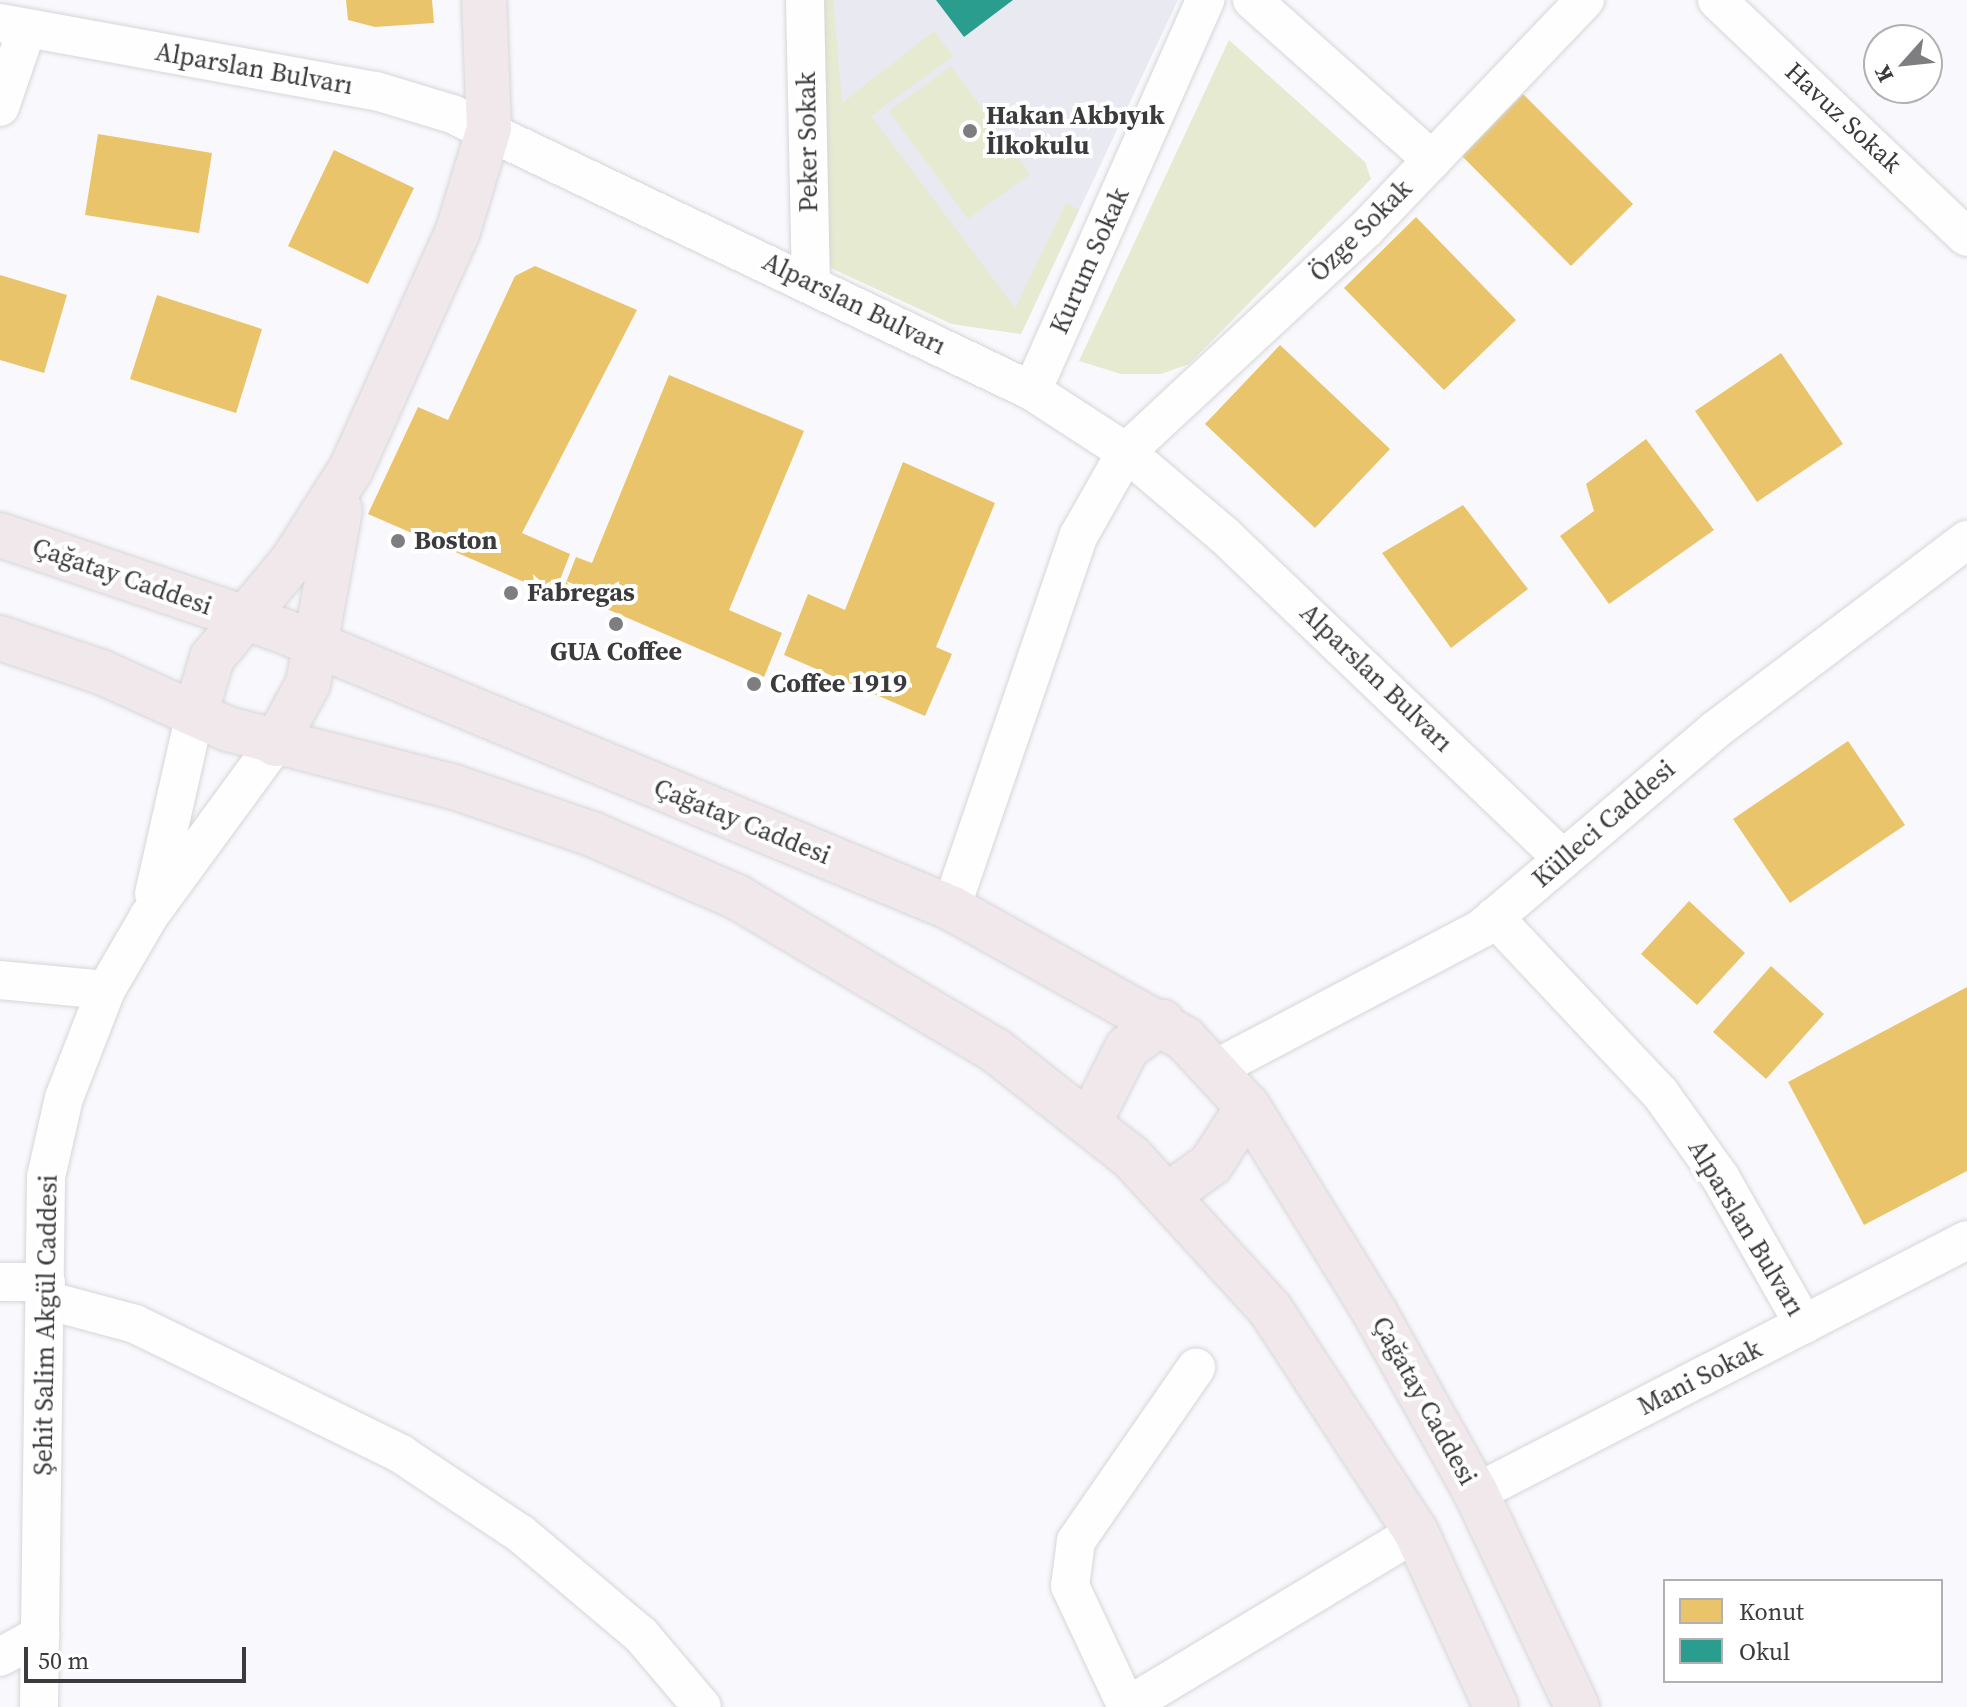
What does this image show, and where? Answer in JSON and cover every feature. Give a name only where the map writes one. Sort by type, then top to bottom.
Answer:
[{"type":"main road","points":[[245,619],[311,536],[351,469],[458,231],[489,128],[484,0]]},
{"type":"main road","points":[[275,744],[303,701],[351,469]]},
{"type":"main road","name":"Çağatay Caddesi","points":[[0,535],[313,643],[951,908],[1162,1022],[1217,1068],[1248,1107],[1476,1493],[1577,1707]]},
{"type":"main road","name":"Çağatay Caddesi","points":[[195,714],[212,658],[245,619]]},
{"type":"main road","points":[[0,638],[275,744],[526,810],[737,897],[947,1017],[1090,1121],[1168,1195],[1309,1363],[1416,1532],[1496,1707]]},
{"type":"main road","points":[[1090,1121],[1127,1048],[1162,1022]]},
{"type":"main road","points":[[1168,1195],[1211,1164],[1248,1107]]},
{"type":"street","name":"Peker Sokak","points":[[805,0],[811,283]]},
{"type":"street","name":"Kurum Sokak","points":[[1032,391],[1205,0]]},
{"type":"street","points":[[1252,0],[1432,160]]},
{"type":"street","name":"Özge Sokak","points":[[951,908],[1079,535],[1126,452],[1432,160],[1585,0]]},
{"type":"street","name":"Havuz Sokak","points":[[1717,0],[1967,237]]},
{"type":"street","name":"Alparslan Bulvarı","points":[[14,26],[376,91],[489,128],[1032,391],[1126,452],[1322,625],[1562,858]]},
{"type":"street","points":[[0,107],[14,26]]},
{"type":"street","name":"Külleci Caddesi","points":[[1217,1068],[1417,967],[1494,917],[1714,731],[1967,540]]},
{"type":"street","name":"Şehit Salim Akgül Caddesi","points":[[149,916],[195,714]]},
{"type":"street","name":"Şehit Salim Akgül Caddesi","points":[[39,1707],[46,1177],[64,1098],[106,990],[149,916],[275,744]]},
{"type":"street","name":"Alparslan Bulvarı","points":[[1494,917],[1660,1093],[1720,1177],[1804,1325]]},
{"type":"street","points":[[0,980],[106,990]]},
{"type":"street","name":"Mani Sokak","points":[[1476,1493],[1967,1240]]},
{"type":"street","points":[[0,1282],[46,1291],[135,1324],[401,1454],[521,1534],[641,1635],[702,1707]]},
{"type":"street","points":[[1196,1368],[1076,1541],[1070,1586],[1127,1707],[1416,1532]]},
{"type":"street","points":[[0,1657],[40,1635]]},
{"type":"shaded area","name":"Hakan Akbıyık İlkokulu","points":[[819,0],[1178,0],[1021,334],[952,324],[827,266]]},
{"type":"green space","points":[[819,0],[833,0],[842,103],[934,31],[953,56],[871,116],[1015,308],[1066,203],[1079,210],[1021,334],[952,324],[827,266]]},
{"type":"green space","points":[[1229,40],[1365,162],[1371,179],[1189,364],[1161,374],[1121,374],[1079,361]]},
{"type":"green space","points":[[951,66],[1030,174],[968,219],[889,111]]},
{"type":"building: Konut","points":[[346,0],[432,0],[434,23],[375,27],[348,20]]},
{"type":"building: Konut","points":[[1523,94],[1633,204],[1571,266],[1462,156]]},
{"type":"building: Konut","points":[[98,134],[212,153],[199,233],[85,215]]},
{"type":"building: Konut","points":[[334,150],[414,188],[368,284],[288,246]]},
{"type":"building: Konut","points":[[1416,217],[1516,320],[1444,390],[1344,288]]},
{"type":"building: Konut","points":[[535,266],[637,310],[522,533],[570,554],[554,595],[368,514],[418,407],[448,420],[515,276]]},
{"type":"building: Konut","points":[[0,275],[67,295],[44,373],[0,360]]},
{"type":"building: Konut","points":[[157,295],[262,329],[236,413],[130,379]]},
{"type":"building: Konut","points":[[1280,345],[1390,449],[1315,528],[1205,424]]},
{"type":"building: Konut","points":[[1781,353],[1843,444],[1757,502],[1695,411]]},
{"type":"building: Konut","points":[[669,375],[804,431],[729,610],[782,633],[764,677],[563,590],[576,557],[592,563]]},
{"type":"building: Konut","points":[[1646,439],[1714,530],[1609,604],[1560,536],[1594,511],[1586,484]]},
{"type":"building: Konut","points":[[903,462],[995,503],[936,647],[952,654],[925,716],[784,655],[808,594],[845,610]]},
{"type":"building: Konut","points":[[1463,505],[1528,589],[1451,648],[1382,553]]},
{"type":"building: Konut","points":[[1848,741],[1905,825],[1790,903],[1733,819]]},
{"type":"building: Konut","points":[[1689,901],[1745,953],[1697,1005],[1641,954]]},
{"type":"building: Konut","points":[[1771,966],[1824,1014],[1766,1079],[1713,1032]]},
{"type":"building: Konut","points":[[1967,987],[1967,1171],[1864,1225],[1788,1082]]},
{"type":"building: Okul","points":[[936,0],[1013,0],[964,37]]},
{"type":"place","name":"Hakan Akbıyık İlkokulu","points":[[970,131]]},
{"type":"place","name":"Boston","points":[[398,541]]},
{"type":"place","name":"Fabregas","points":[[511,593]]},
{"type":"place","name":"GUA Coffee","points":[[616,624]]},
{"type":"place","name":"Coffee 1919","points":[[754,684]]}]
